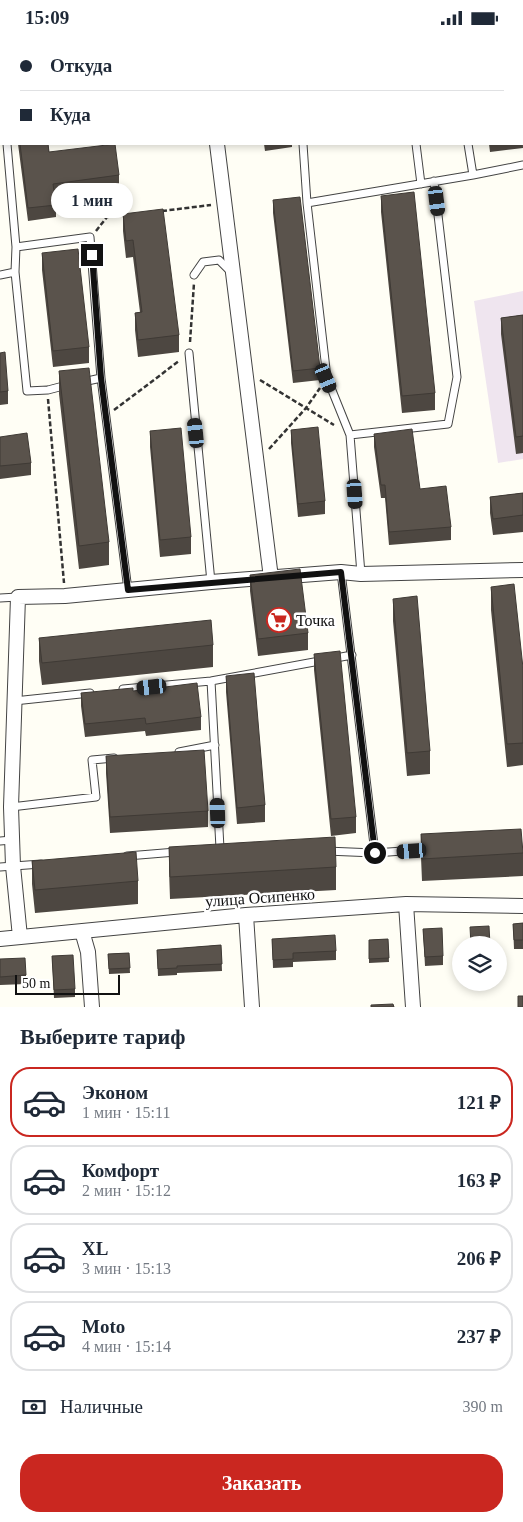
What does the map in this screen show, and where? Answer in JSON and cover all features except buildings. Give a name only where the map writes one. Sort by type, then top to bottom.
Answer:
[{"type":"street","points":[[217,145],[271,578]]},
{"type":"street","points":[[20,937],[7,867],[6,840],[11,807],[18,597],[66,596],[341,572],[523,570]]},
{"type":"street","points":[[406,904],[413,1007]]},
{"type":"street","name":"улица Осипенко","points":[[0,939],[246,915],[406,904],[523,906]]},
{"type":"street","points":[[246,915],[252,1007]]},
{"type":"street","points":[[82,931],[88,952],[92,1007]]},
{"type":"lane","points":[[8,145],[16,247],[15,272],[27,391],[48,390],[101,378]]},
{"type":"lane","points":[[303,145],[307,203],[326,378],[350,435],[361,573]]},
{"type":"lane","points":[[416,145],[421,184]]},
{"type":"lane","points":[[468,145],[473,175]]},
{"type":"lane","points":[[307,203],[523,165]]},
{"type":"lane","points":[[350,435],[448,424],[456,377],[434,181]]},
{"type":"lane","points":[[16,247],[90,237],[101,378],[128,590]]},
{"type":"lane","points":[[194,275],[203,262],[219,260],[232,273]]},
{"type":"lane","points":[[0,275],[15,272]]},
{"type":"lane","points":[[189,353],[211,582]]},
{"type":"lane","points":[[341,572],[375,853]]},
{"type":"lane","points":[[0,598],[18,597]]},
{"type":"lane","points":[[112,691],[211,681],[352,655]]},
{"type":"lane","points":[[211,681],[220,848]]},
{"type":"lane","points":[[14,701],[102,692]]},
{"type":"lane","points":[[171,752],[191,751],[215,745]]},
{"type":"lane","points":[[11,807],[96,797],[92,760],[122,757]]},
{"type":"lane","points":[[210,849],[229,848]]},
{"type":"lane","points":[[315,850],[375,853],[434,849]]},
{"type":"lane","points":[[122,857],[181,851]]},
{"type":"lane","points":[[7,867],[53,863]]},
{"type":"path","points":[[156,212],[224,204]]},
{"type":"path","points":[[90,237],[107,217],[127,215]]},
{"type":"path","points":[[107,416],[189,353],[194,275]]},
{"type":"path","points":[[244,371],[350,435]]},
{"type":"path","points":[[258,462],[306,408],[326,378]]},
{"type":"path","points":[[48,390],[66,596]]},
{"type":"shaded area","points":[[523,291],[523,459],[498,463],[474,301]]},
{"type":"place","name":"Точка","points":[[279,620]]},
{"type":"route","points":[[92,255],[101,378],[128,590],[341,572],[375,853]]}]
